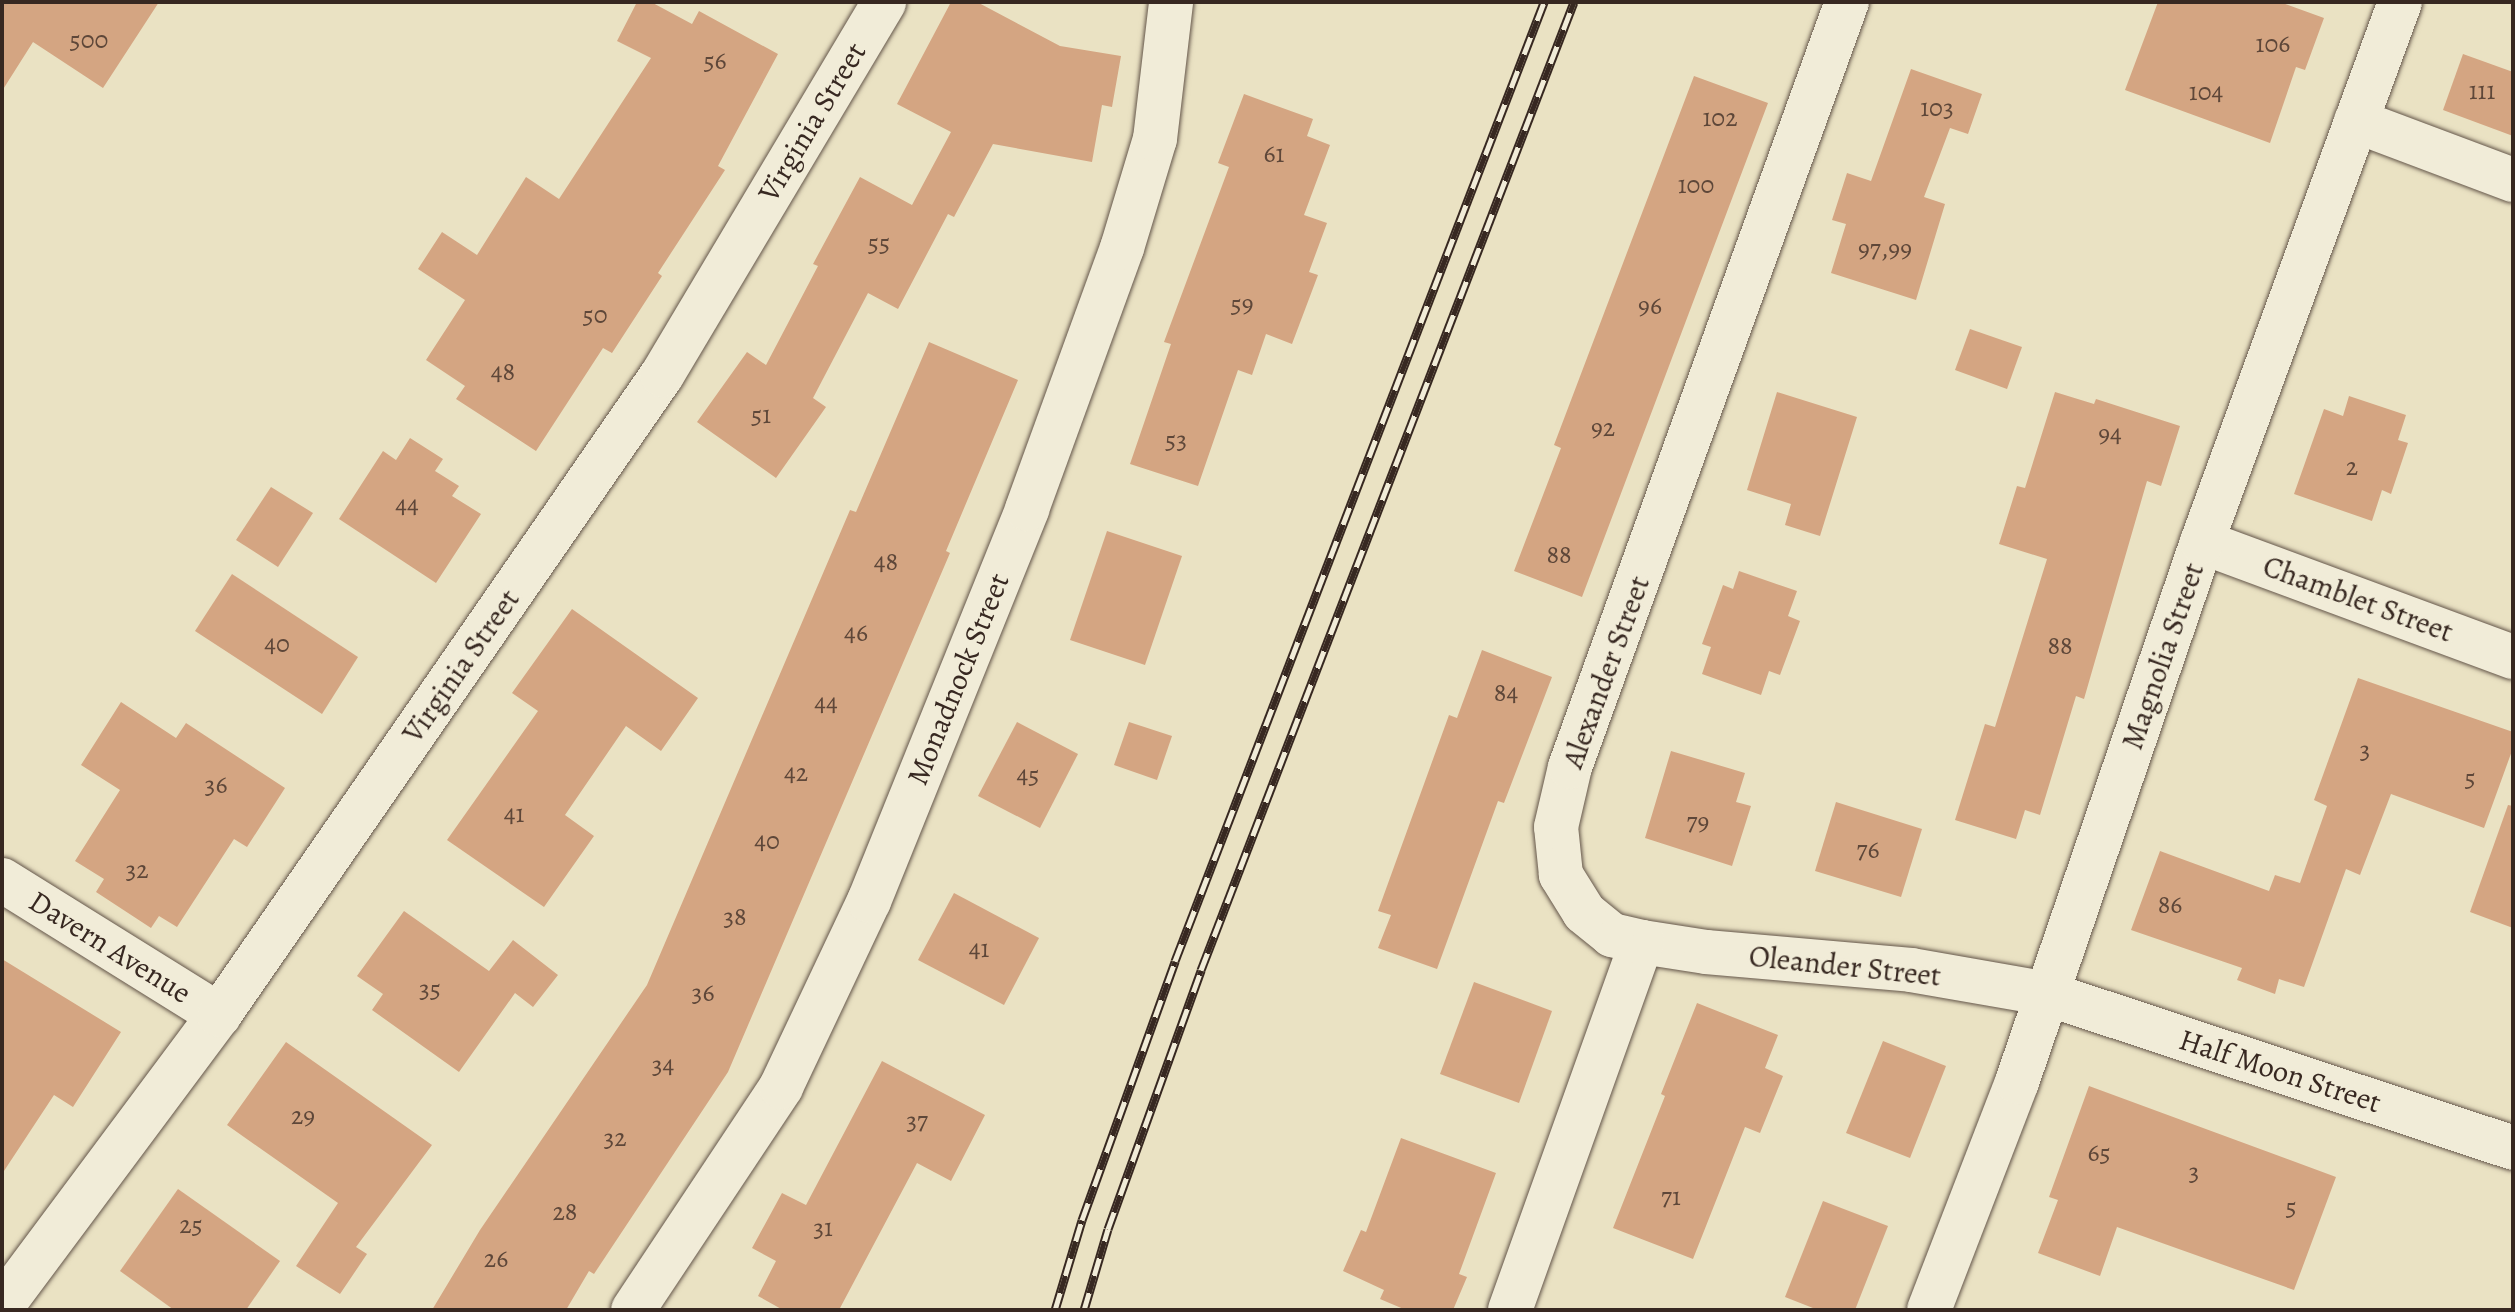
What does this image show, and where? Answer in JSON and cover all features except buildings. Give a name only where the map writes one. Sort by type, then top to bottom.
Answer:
[{"type":"street","name":"Virginia Street","points":[[2,1306],[219,1015],[662,375],[884,2]]},
{"type":"street","name":"Monadnock Street","points":[[633,1310],[781,1087],[869,901],[1027,509],[1122,248],[1155,139],[1171,2]]},
{"type":"street","name":"Alexander Street","points":[[1642,942],[1612,935],[1584,912],[1561,875],[1556,827],[1570,767],[1847,2]]},
{"type":"street","name":"Magnolia Street","points":[[1929,1310],[2048,994],[2202,542],[2400,2]]},
{"type":"street","points":[[2356,121],[2513,180]]},
{"type":"street","name":"Chamblet Street","points":[[2202,542],[2513,657]]},
{"type":"street","name":"Davern Avenue","points":[[2,880],[219,1015]]},
{"type":"street","name":"Oleander Street","points":[[1642,942],[1706,952],[1911,970],[2048,994]]},
{"type":"street","points":[[1510,1310],[1642,942]]},
{"type":"street","name":"Half Moon Street","points":[[2048,994],[2513,1148]]},
{"type":"railway","points":[[1055,1310],[1082,1220],[1175,961],[1544,2]]},
{"type":"railway","points":[[1084,1310],[1108,1229],[1201,970],[1574,2]]}]
